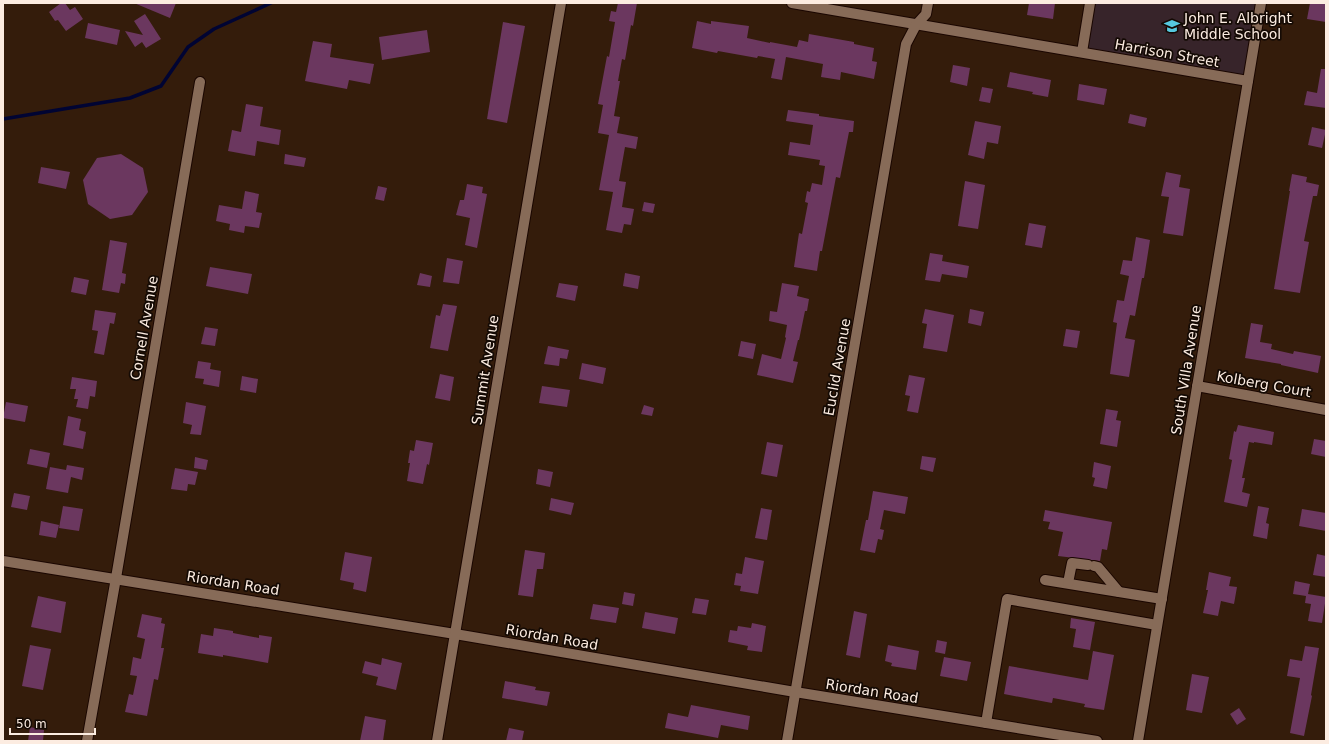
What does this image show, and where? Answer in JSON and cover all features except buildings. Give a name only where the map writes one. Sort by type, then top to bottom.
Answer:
[{"type":"street","name":"Summit Avenue","points":[[437,741],[561,3]]},
{"type":"street","name":"Harrison Street","points":[[792,3],[1248,81]]},
{"type":"street","name":"Euclid Avenue","points":[[787,741],[906,44],[916,25],[926,14],[928,3]]},
{"type":"street","points":[[1082,52],[1090,3]]},
{"type":"street","name":"South Villa Avenue","points":[[1138,741],[1261,3]]},
{"type":"street","name":"Cornell Avenue","points":[[87,741],[200,82]]},
{"type":"street","name":"Kolberg Court","points":[[1197,386],[1326,410]]},
{"type":"street","name":"Riordan Road","points":[[3,560],[1096,741]]},
{"type":"street","points":[[1068,584],[1072,562],[1098,567],[1119,592]]},
{"type":"street","points":[[1045,580],[1162,599]]},
{"type":"street","points":[[986,723],[1006,599],[1157,625]]},
{"type":"shaded area","name":"John E. Albright Middle School","points":[[1095,3],[1256,3],[1243,77],[1087,49]]},
{"type":"waterway","points":[[3,119],[130,98],[161,86],[188,47],[214,29],[271,3]]},
{"type":"place","name":"John E. Albright Middle School","points":[[1172,26]]}]
